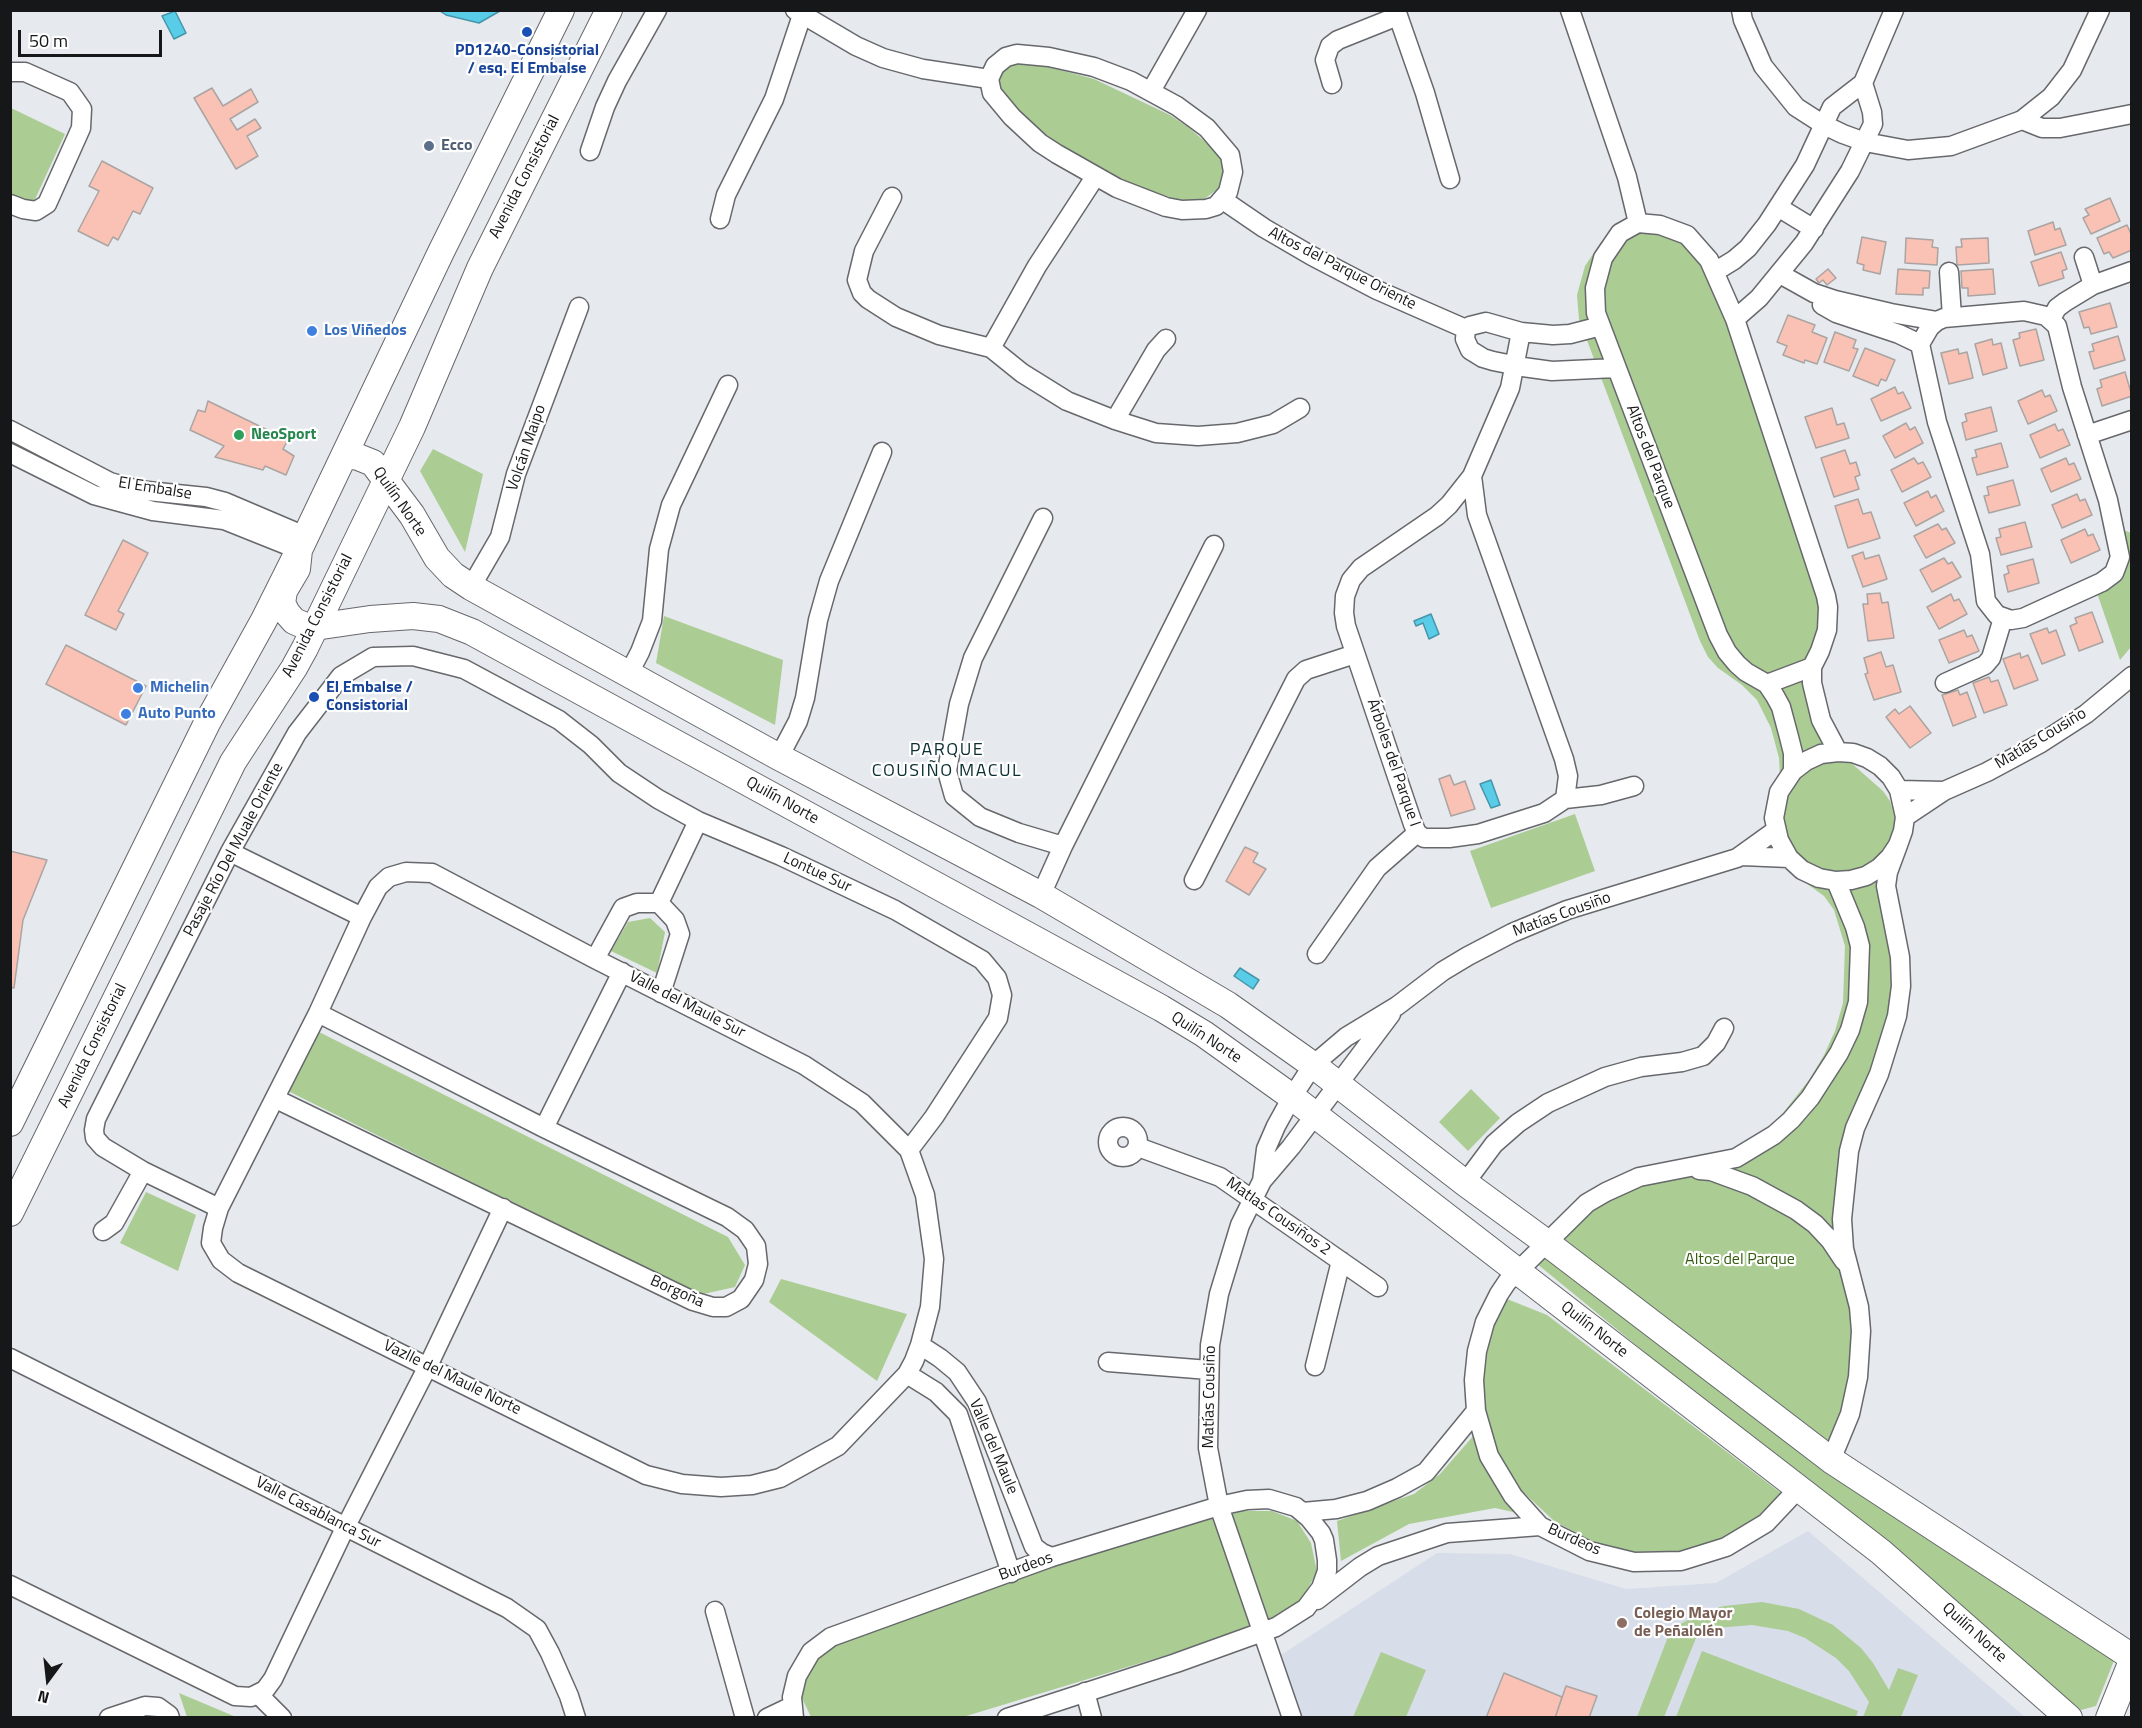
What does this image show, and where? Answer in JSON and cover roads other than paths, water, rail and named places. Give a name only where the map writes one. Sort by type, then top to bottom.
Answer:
[{"type":"street","points":[[10,1123],[207,723],[264,620],[441,252],[561,10]]},
{"type":"street","name":"Avenida Consistorial","points":[[10,1213],[233,762],[294,668],[315,627],[412,427],[480,268],[609,10]]},
{"type":"street","points":[[590,151],[605,107],[617,81],[657,10]]},
{"type":"street","points":[[1151,91],[1197,10]]},
{"type":"street","points":[[1570,10],[1628,177],[1638,223],[1660,225],[1687,236],[1716,271],[1735,319],[1826,596],[1827,630],[1812,667],[1813,692],[1820,715],[1838,752]]},
{"type":"street","points":[[1741,10],[1763,66],[1796,107],[1824,125],[1865,142],[1908,150],[1951,146],[2022,120],[2051,98],[2072,70],[2100,10]]},
{"type":"street","points":[[1716,271],[1748,248],[1805,165],[1832,107],[1863,83],[1893,10]]},
{"type":"street","points":[[1332,84],[1325,60],[1330,46],[1338,40],[1397,13],[1425,93],[1450,179]]},
{"type":"street","points":[[720,219],[726,195],[774,99],[805,14],[883,58],[922,69],[989,80]]},
{"type":"street","points":[[1031,54],[1094,67],[1151,91],[1193,118],[1225,147],[1230,155],[1233,172],[1228,192],[1216,206],[1206,209],[1182,210],[1151,202],[1095,177],[1040,143],[1012,117],[992,93],[989,80],[995,66],[1006,57],[1031,54]]},
{"type":"street","points":[[10,72],[25,72],[70,92],[82,109],[81,128],[47,204],[36,211],[10,204]]},
{"type":"street","points":[[1735,319],[1759,298],[1780,274],[1839,191],[1873,124],[1872,112],[1863,83]]},
{"type":"street","points":[[2022,120],[2042,128],[2060,128],[2132,114]]},
{"type":"street","points":[[991,348],[1037,266],[1095,177]]},
{"type":"street","points":[[892,197],[860,262],[857,280],[862,293],[877,306],[919,328],[991,348],[1049,391],[1082,408],[1156,433],[1176,436],[1217,436],[1257,429],[1282,419],[1300,408]]},
{"type":"street","name":"Altos del Parque Oriente","points":[[1222,200],[1312,256],[1377,290],[1466,329]]},
{"type":"street","points":[[1778,207],[1814,228]]},
{"type":"street","name":"Altos del Parque","points":[[1638,223],[1620,233],[1603,258],[1595,288],[1596,313],[1718,635],[1737,664],[1767,684],[1781,707],[1793,753],[1793,771]]},
{"type":"street","points":[[2084,257],[2093,285]]},
{"type":"street","points":[[2051,319],[2057,308],[2093,285],[2132,271]]},
{"type":"street","points":[[1944,319],[1949,272]]},
{"type":"street","points":[[1780,274],[1814,293],[1823,306],[1836,313],[1944,319],[2024,311],[2034,312],[2051,319],[2057,326],[2069,375],[2108,500],[2120,557],[2117,568],[2102,582],[2024,618],[2011,620],[2003,618],[1993,611],[1986,601],[1980,554],[1937,422],[1920,344],[1926,331],[1944,319]]},
{"type":"street","name":"Volcán Maipo","points":[[471,587],[500,537],[516,474],[579,307]]},
{"type":"street","points":[[1861,314],[1920,344]]},
{"type":"street","points":[[1601,326],[1570,334],[1553,335],[1521,332],[1486,322],[1466,329],[1467,344],[1476,354],[1516,366],[1552,370],[1616,368]]},
{"type":"street","name":"Árboles del Parque I","points":[[1472,476],[1475,507],[1564,759],[1568,776],[1565,799],[1544,813],[1478,834],[1449,838],[1424,838],[1417,833],[1355,654],[1344,613],[1345,596],[1351,580],[1361,568],[1437,516],[1472,476],[1506,400],[1516,366],[1521,332]]},
{"type":"street","points":[[1114,420],[1156,350],[1166,339]]},
{"type":"street","points":[[628,675],[652,621],[659,549],[671,505],[728,385]]},
{"type":"street","points":[[2087,435],[2132,420]]},
{"type":"street","name":"El Embalse","points":[[10,430],[110,482],[138,490],[206,497],[225,502],[302,543]]},
{"type":"street","points":[[778,757],[798,721],[805,698],[818,620],[828,581],[882,452]]},
{"type":"street","name":"El Embalse","points":[[10,453],[94,495],[153,511],[224,520],[302,543]]},
{"type":"street","name":"Quilín Norte","points":[[345,455],[366,459],[373,463],[412,514],[437,558],[453,575],[778,757],[1041,895],[1228,1005],[1313,1065],[1831,1460],[2132,1659]]},
{"type":"street","points":[[1437,516],[1451,512],[1461,513],[1476,521],[1484,530]]},
{"type":"street","points":[[1043,518],[973,658],[959,704],[947,771],[954,796],[980,817],[1019,834],[1063,846]]},
{"type":"street","points":[[302,543],[297,569],[284,591],[282,603],[294,621],[315,627]]},
{"type":"street","points":[[1041,895],[1063,846],[1214,545]]},
{"type":"street","name":"Quilín Norte","points":[[315,627],[370,619],[413,616],[439,619],[472,632],[1161,1008],[1204,1034],[1315,1114],[1881,1552],[2069,1718]]},
{"type":"street","points":[[1945,683],[1985,665],[1991,658],[2003,618]]},
{"type":"street","points":[[1194,880],[1296,679],[1306,670],[1355,654]]},
{"type":"street","name":"Pasaje Río Del Muale Oriente","points":[[143,1171],[103,1147],[95,1138],[96,1119],[230,852],[297,733],[341,676],[374,657],[413,656],[464,669]]},
{"type":"street","points":[[1767,684],[1812,667]]},
{"type":"street","name":"Lontue Sur","points":[[464,669],[559,720],[591,745],[619,773],[658,800],[698,821],[781,856],[895,910],[982,960],[997,978],[1002,995],[998,1018],[934,1117],[909,1150]]},
{"type":"street","name":"Matías Cousiño","points":[[1905,817],[1944,791],[1987,772],[2041,743],[2086,714],[2132,676]]},
{"type":"street","points":[[1831,1460],[1850,1414],[1858,1377],[1861,1331],[1854,1287],[1844,1249],[1842,1219],[1844,1192],[1849,1151],[1856,1128],[1879,1074],[1897,1017],[1901,986],[1900,957],[1886,886],[1888,872],[1903,831],[1905,817],[1899,790],[1891,777],[1874,762],[1853,753],[1838,752],[1814,758],[1793,771],[1777,799],[1774,818],[1783,849],[1802,870],[1819,878],[1836,881],[1851,880],[1873,872],[1890,857],[1898,844]]},
{"type":"street","points":[[1565,799],[1601,795],[1634,786]]},
{"type":"street","name":"Matías Cousiño","points":[[1899,790],[1944,791]]},
{"type":"street","points":[[659,903],[698,821]]},
{"type":"street","name":"Matías Cousiño","points":[[1742,856],[1776,830]]},
{"type":"street","points":[[1317,954],[1377,868],[1417,833]]},
{"type":"street","points":[[230,852],[362,917]]},
{"type":"street","name":"Matías Cousiño","points":[[1262,1181],[1266,1149],[1271,1136],[1313,1065],[1346,1037],[1397,1006],[1443,971],[1512,933],[1567,910],[1742,856],[1789,858]]},
{"type":"street","name":"Valle del Maule Sur","points":[[318,1013],[378,887],[389,877],[406,872],[432,873],[804,1065],[862,1104],[909,1150],[925,1195],[934,1259],[930,1307],[914,1360]]},
{"type":"street","points":[[1547,1243],[1587,1203],[1638,1177],[1736,1158],[1774,1135],[1810,1098],[1839,1053],[1850,1030],[1858,1002],[1860,946],[1855,927],[1836,881]]},
{"type":"street","points":[[595,959],[623,908],[637,903],[659,903],[675,920],[680,934],[661,993]]},
{"type":"street","points":[[544,1128],[622,972]]},
{"type":"street","name":"Matías Cousiño","points":[[1292,1718],[1219,1506],[1208,1448],[1210,1345],[1219,1294],[1240,1225],[1262,1181],[1291,1147],[1397,1006]]},
{"type":"street","name":"Vazlle del Maule Norte","points":[[318,1013],[219,1208],[213,1228],[212,1243],[221,1260],[238,1273],[646,1475],[682,1484],[721,1487],[752,1485],[780,1478],[838,1446],[914,1360]]},
{"type":"street","name":"Borgoña","points":[[276,1099],[693,1301],[713,1307],[726,1307],[741,1299],[754,1280],[758,1264],[756,1246],[745,1230],[727,1217],[544,1128],[318,1013]]},
{"type":"street","points":[[1465,1183],[1484,1156],[1500,1139],[1518,1123],[1548,1103],[1605,1077],[1702,1056],[1716,1043],[1724,1028]]},
{"type":"street","name":"MatIas Cousiños 2","points":[[1138,1147],[1220,1177],[1378,1287]]},
{"type":"street","points":[[1679,1170],[1711,1171],[1729,1177],[1752,1186],[1796,1210],[1815,1224],[1830,1240],[1844,1260],[1854,1287]]},
{"type":"street","points":[[103,1231],[114,1223],[143,1171],[219,1208]]},
{"type":"street","points":[[10,1585],[235,1696],[251,1697],[258,1694],[273,1679],[345,1528],[428,1366],[503,1208]]},
{"type":"street","name":"Burdeos","points":[[1547,1243],[1507,1282],[1498,1294],[1485,1322],[1477,1351],[1474,1380],[1476,1411],[1489,1456],[1513,1496],[1540,1526],[1589,1551],[1600,1554],[1634,1562],[1681,1561],[1726,1547],[1766,1523],[1798,1489]]},
{"type":"street","points":[[1315,1366],[1341,1262]]},
{"type":"street","name":"Valle Casablanca Sur","points":[[10,1358],[507,1608],[537,1629],[569,1696],[576,1718]]},
{"type":"street","name":"Valle del Maule","points":[[914,1360],[940,1358],[957,1372],[976,1402],[1034,1547],[1052,1557]]},
{"type":"street","name":"Valle del Maule","points":[[914,1360],[936,1392],[958,1414],[1011,1573]]},
{"type":"street","points":[[1108,1362],[1209,1370]]},
{"type":"street","name":"Burdeos","points":[[1303,1512],[1336,1509],[1367,1501],[1426,1472],[1476,1411]]},
{"type":"street","name":"Burdeos","points":[[767,1718],[793,1712],[794,1687],[801,1667],[811,1652],[831,1637],[1052,1557],[1219,1506],[1247,1500],[1269,1499],[1288,1504],[1303,1512],[1321,1533],[1328,1560],[1327,1571],[1321,1588],[1306,1608]]},
{"type":"street","name":"Burdeos","points":[[1007,1718],[1050,1711],[1085,1692],[1263,1634],[1306,1608],[1378,1556],[1447,1533],[1540,1526]]},
{"type":"street","points":[[715,1611],[744,1718]]},
{"type":"street","points":[[2109,1718],[2132,1659]]},
{"type":"street","points":[[1085,1692],[1092,1718]]},
{"type":"street","points":[[258,1694],[282,1718]]},
{"type":"street","points":[[109,1718],[145,1706],[158,1707],[169,1714],[170,1718]]},
{"type":"water","points":[[175,11],[186,33],[174,39],[162,16]]},
{"type":"water","points":[[440,11],[500,11],[479,23],[446,15]]},
{"type":"water","points":[[1431,614],[1439,634],[1429,639],[1423,623],[1416,626],[1414,621]]},
{"type":"water","points":[[1491,780],[1500,805],[1491,808],[1480,784]]},
{"type":"water","points":[[1240,968],[1259,980],[1253,989],[1234,976]]},
{"type":"place","name":"PD1240-Consistorial / esq. El Embalse","points":[[527,32]]},
{"type":"place","name":"Ecco","points":[[429,146]]},
{"type":"place","name":"Los Viñedos","points":[[312,331]]},
{"type":"place","name":"NeoSport","points":[[239,435]]},
{"type":"place","name":"Michelin","points":[[138,688]]},
{"type":"place","name":"El Embalse / Consistorial","points":[[314,697]]},
{"type":"place","name":"Auto Punto","points":[[126,714]]},
{"type":"place","name":"Colegio Mayor de Peñalolén","points":[[1622,1623]]},
{"type":"district","name":"PARQUE COUSIÑO MACUL","points":[[947,762]]}]
